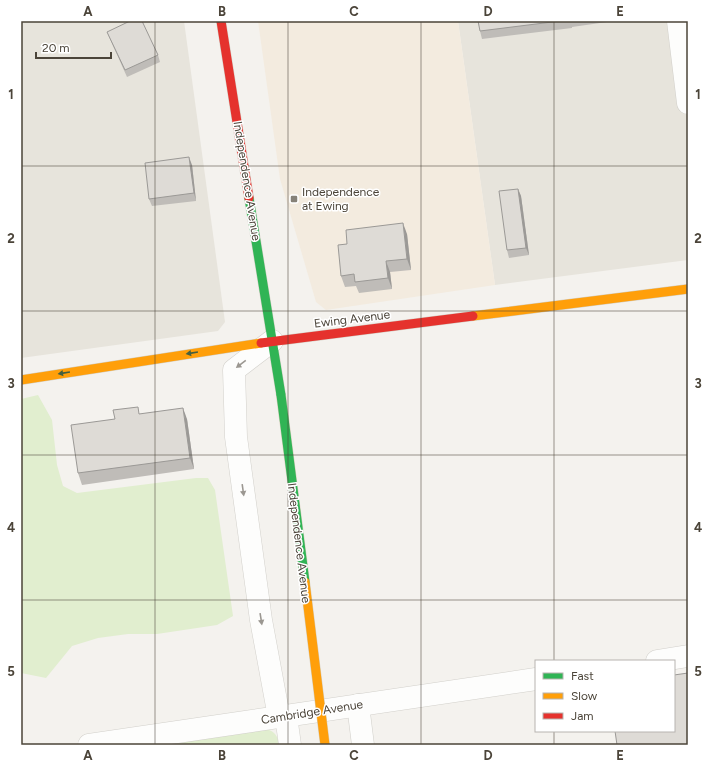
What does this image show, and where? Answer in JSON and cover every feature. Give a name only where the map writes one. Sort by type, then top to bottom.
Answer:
[{"type":"main road","name":"Independence Avenue","points":[[221,21],[281,394],[325,745]]},
{"type":"main road","name":"Ewing Avenue","points":[[21,380],[272,341],[688,289]]},
{"type":"street","points":[[678,21],[688,103]]},
{"type":"street","points":[[272,341],[234,370],[236,437],[261,620],[282,716],[290,745]]},
{"type":"street","points":[[663,660],[688,656]]},
{"type":"street","name":"Cambridge Avenue","points":[[89,745],[535,679]]},
{"type":"street","points":[[358,705],[363,745]]},
{"type":"shaded area","points":[[21,21],[184,21],[225,322],[218,331],[21,358]]},
{"type":"shaded area","points":[[258,21],[458,21],[495,285],[326,310],[316,302],[280,179]]},
{"type":"shaded area","points":[[458,21],[688,21],[688,260],[495,285]]},
{"type":"green space","points":[[38,395],[52,420],[57,465],[63,486],[77,493],[196,478],[208,478],[215,490],[233,616],[217,625],[157,634],[128,634],[98,638],[72,646],[46,678],[21,673],[21,399]]},
{"type":"green space","points":[[267,729],[276,735],[279,745],[156,745]]},
{"type":"building","points":[[130,21],[142,21],[158,55],[125,70],[107,32]]},
{"type":"building","points":[[478,21],[560,21],[480,31]]},
{"type":"building","points":[[189,157],[194,193],[149,199],[145,163]]},
{"type":"building","points":[[518,189],[526,248],[507,250],[499,191]]},
{"type":"building","points":[[403,223],[407,259],[386,261],[388,278],[355,282],[354,274],[341,276],[338,245],[347,244],[346,230]]},
{"type":"building","points":[[138,407],[139,414],[183,408],[190,458],[78,473],[71,425],[115,419],[113,410]]},
{"type":"building","points":[[688,673],[688,745],[617,745],[615,732],[675,732],[675,675]]},
{"type":"traffic: fast","points":[[249,198],[281,395]]},
{"type":"traffic: fast","points":[[281,395],[305,582]]},
{"type":"traffic: slow","points":[[473,316],[688,289]]},
{"type":"traffic: slow","points":[[21,380],[261,343]]},
{"type":"traffic: slow","points":[[305,582],[325,745]]},
{"type":"traffic: jam","points":[[221,21],[249,198]]},
{"type":"traffic: jam","points":[[261,343],[473,316]]},
{"type":"place","name":"Independence at Ewing","points":[[294,199]]}]
